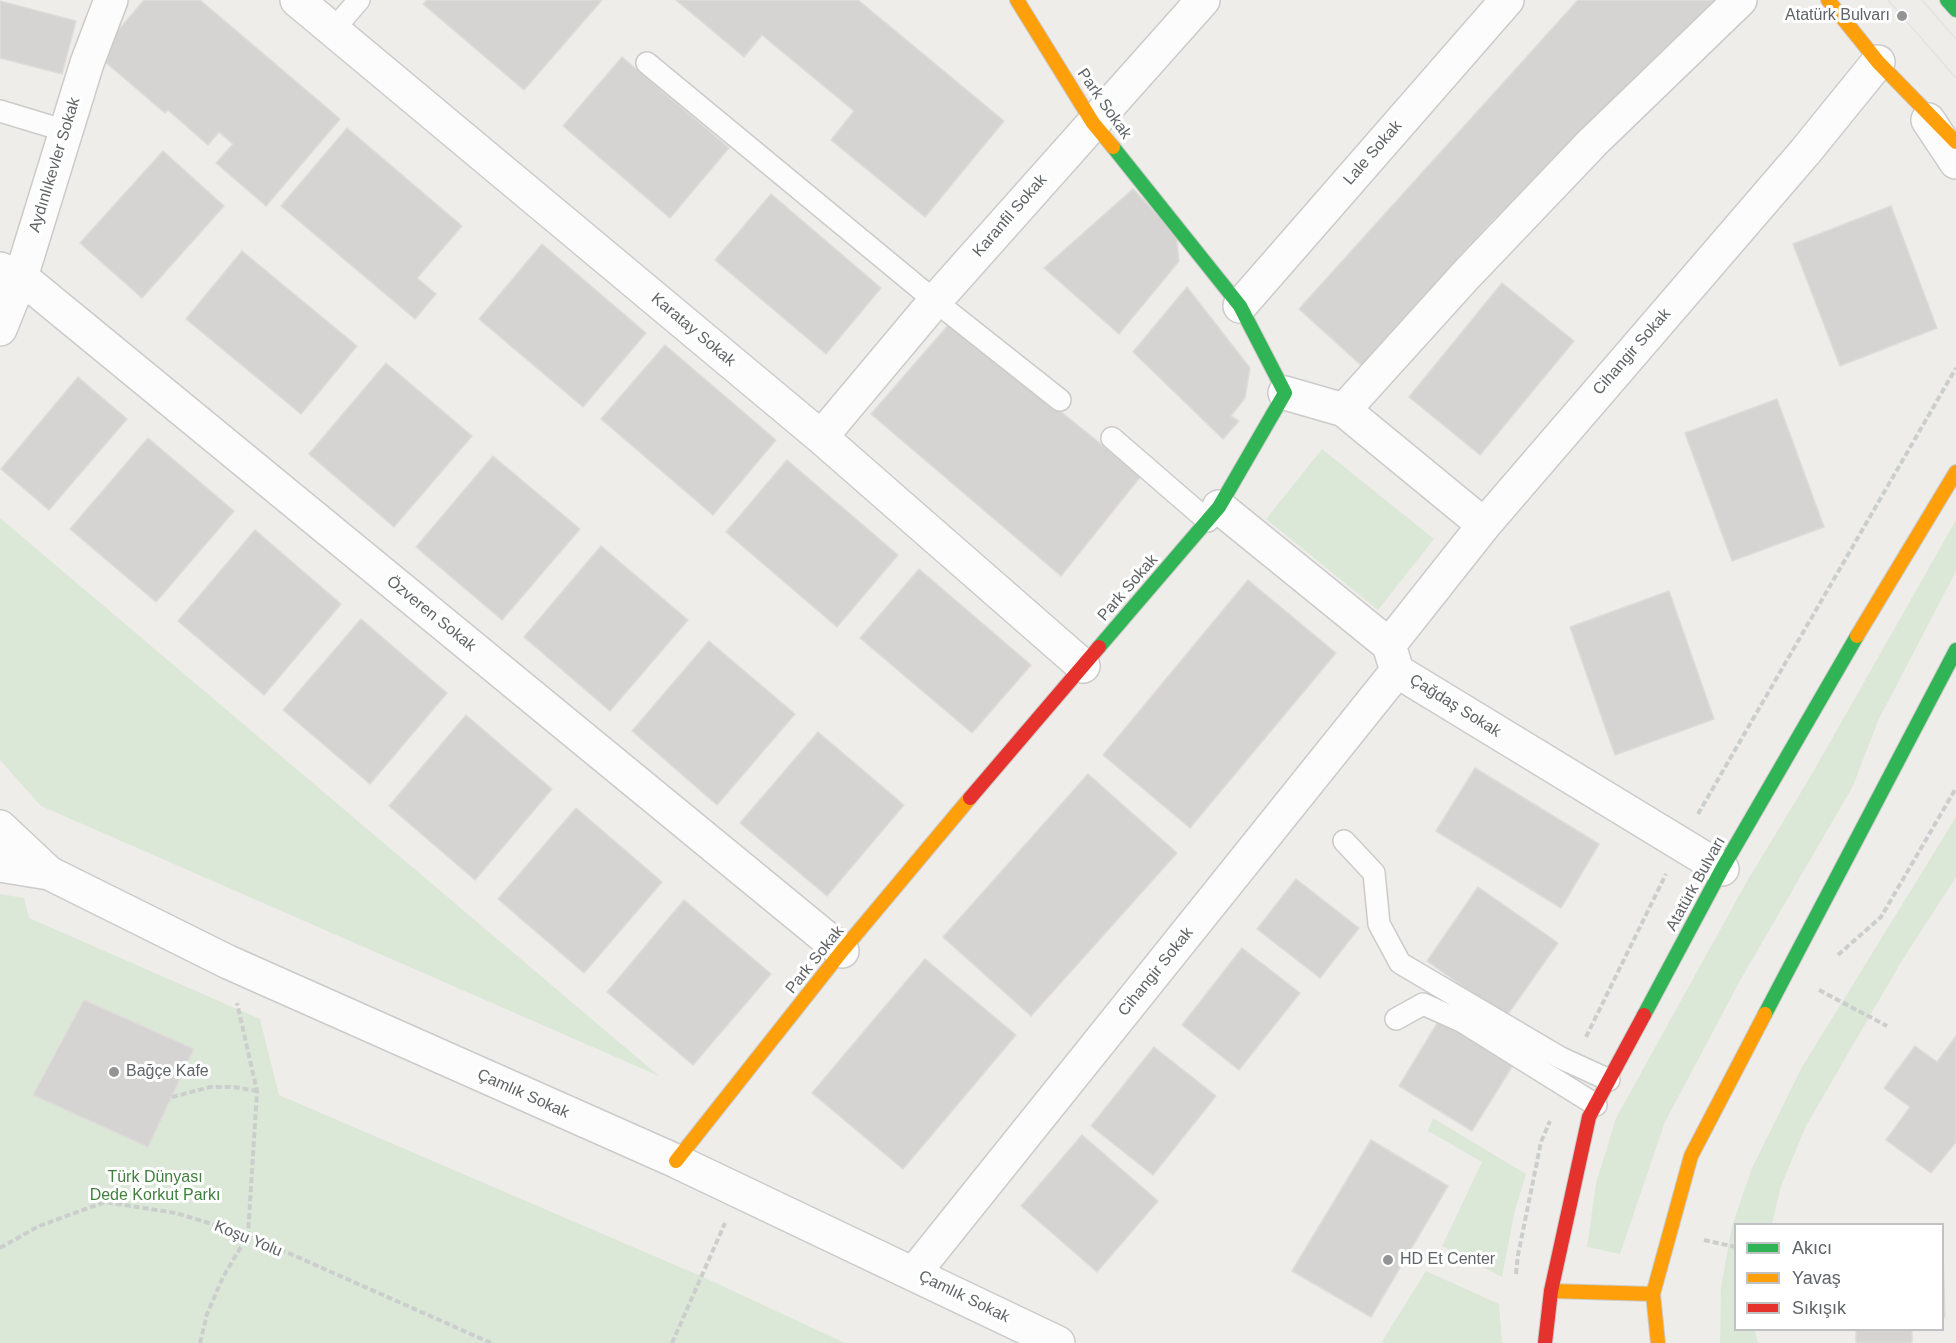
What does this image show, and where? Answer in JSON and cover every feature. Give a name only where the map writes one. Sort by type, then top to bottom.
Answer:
[{"type":"main road","name":"Park Sokak","points":[[676,1161],[842,951],[1213,514],[1285,393],[1264,348],[1239,306],[1093,123],[1017,0]]},
{"type":"main road","points":[[1828,0],[1878,62],[1956,142]]},
{"type":"main road","points":[[1947,0],[1956,10]]},
{"type":"main road","name":"Atatürk Bulvarı","points":[[1545,1343],[1551,1291],[1589,1117],[1722,869],[1899,563],[1956,472]]},
{"type":"main road","points":[[1659,1343],[1653,1294],[1691,1156],[1956,650]]},
{"type":"main road","points":[[1551,1291],[1653,1294]]},
{"type":"street","name":"Aydınlıkevler Sokak","points":[[0,329],[10,273],[66,131],[111,0]]},
{"type":"street","name":"Karatay Sokak","points":[[297,0],[821,437],[1083,666]]},
{"type":"street","name":"Karanfil Sokak","points":[[821,437],[935,301],[1203,0]]},
{"type":"street","name":"Lale Sokak","points":[[1239,306],[1507,0]]},
{"type":"street","points":[[1344,410],[1459,283],[1593,142],[1740,0]]},
{"type":"street","name":"Cihangir Sokak","points":[[914,1273],[1393,658],[1484,525],[1805,152],[1878,62]]},
{"type":"street","points":[[1915,101],[1956,162]]},
{"type":"street","name":"Özveren Sokak","points":[[10,273],[842,951]]},
{"type":"street","points":[[1285,393],[1344,410],[1484,525]]},
{"type":"street","name":"Çağdaş Sokak","points":[[1213,514],[1393,658],[1722,869]]},
{"type":"street","name":"Çamlık Sokak","points":[[0,827],[49,873],[228,962],[676,1161],[1058,1343]]},
{"type":"street","points":[[0,865],[49,873]]},
{"type":"lane","points":[[333,30],[359,0]]},
{"type":"lane","points":[[647,63],[935,301],[1060,400]]},
{"type":"lane","points":[[0,111],[66,131]]},
{"type":"lane","points":[[1112,438],[1213,514]]},
{"type":"lane","points":[[1344,841],[1374,873],[1379,924],[1400,963],[1561,1058],[1609,1080]]},
{"type":"lane","points":[[1396,1019],[1423,1004],[1463,1022],[1596,1106]]},
{"type":"path","points":[[1831,961],[1881,917],[1956,788]]},
{"type":"path","points":[[200,1343],[211,1305],[223,1277],[248,1235],[257,1091],[228,962]]},
{"type":"path","points":[[1815,988],[1887,1026]]},
{"type":"path","points":[[172,1096],[210,1087],[234,1087],[257,1091]]},
{"type":"path","points":[[672,1343],[739,1192]]},
{"type":"path","name":"Koşu Yolu","points":[[0,1248],[39,1226],[105,1202],[176,1213],[248,1235],[491,1343]]},
{"type":"path","points":[[1698,1238],[1734,1247]]},
{"type":"green space","points":[[1322,449],[1434,539],[1378,610],[1266,519]]},
{"type":"green space","points":[[0,518],[659,1076],[41,806],[0,760]]},
{"type":"green space","points":[[1956,520],[1956,571],[1878,721],[1853,786],[1741,979],[1665,1122],[1620,1254],[1587,1247],[1596,1183],[1616,1118],[1746,883],[1813,772]]},
{"type":"green space","points":[[1956,817],[1956,877],[1900,964],[1806,1126],[1781,1186],[1772,1223],[1734,1223],[1734,1331],[1755,1331],[1758,1343],[1720,1343],[1721,1287],[1732,1226],[1752,1168],[1802,1067]]},
{"type":"green space","name":"Türk Dünyası Dede Korkut Parkı","points":[[0,894],[24,898],[29,918],[260,1019],[279,1095],[703,1277],[845,1343],[0,1343]]},
{"type":"green space","points":[[1433,1118],[1526,1174],[1515,1210],[1502,1277],[1442,1246],[1482,1162],[1428,1131]]},
{"type":"green space","points":[[1426,1271],[1499,1304],[1502,1343],[1381,1343]]},
{"type":"building","points":[[144,0],[200,0],[340,119],[266,206],[216,163],[233,144],[219,132],[208,145],[168,110],[165,113],[97,55]]},
{"type":"building","points":[[427,0],[602,0],[524,90],[423,4]]},
{"type":"building","points":[[676,0],[858,0],[1004,121],[925,217],[831,140],[854,111],[762,35],[744,57]]},
{"type":"building","points":[[1578,0],[1722,0],[1500,221],[1496,217],[1362,366],[1299,309]]},
{"type":"building","points":[[0,1],[76,21],[62,74],[0,58]]},
{"type":"building","points":[[622,57],[729,148],[670,218],[563,126]]},
{"type":"building","points":[[347,128],[462,226],[417,278],[436,294],[415,319],[281,206]]},
{"type":"building","points":[[163,151],[224,206],[142,298],[80,243]]},
{"type":"building","points":[[1133,189],[1176,234],[1179,261],[1119,334],[1044,268]]},
{"type":"building","points":[[771,194],[881,288],[826,354],[715,260]]},
{"type":"building","points":[[1891,206],[1937,328],[1840,366],[1793,244]]},
{"type":"building","points":[[542,244],[646,333],[583,407],[479,319]]},
{"type":"building","points":[[242,251],[357,346],[301,414],[186,319]]},
{"type":"building","points":[[1502,283],[1574,341],[1480,455],[1409,397]]},
{"type":"building","points":[[1187,287],[1250,368],[1245,398],[1231,416],[1239,421],[1223,439],[1133,352]]},
{"type":"building","points":[[950,323],[1141,476],[1061,576],[871,414]]},
{"type":"building","points":[[665,345],[776,440],[713,515],[601,419]]},
{"type":"building","points":[[386,363],[472,436],[394,527],[309,454]]},
{"type":"building","points":[[78,377],[127,419],[49,510],[1,469]]},
{"type":"building","points":[[1777,399],[1824,527],[1732,561],[1685,433]]},
{"type":"building","points":[[148,438],[234,511],[156,602],[70,529]]},
{"type":"building","points":[[493,456],[580,529],[502,620],[416,547]]},
{"type":"building","points":[[787,460],[898,555],[837,627],[726,532]]},
{"type":"building","points":[[255,530],[341,604],[264,695],[178,621]]},
{"type":"building","points":[[601,546],[688,620],[610,711],[524,637]]},
{"type":"building","points":[[919,569],[1031,665],[972,733],[860,638]]},
{"type":"building","points":[[1248,580],[1336,653],[1190,828],[1103,755]]},
{"type":"building","points":[[1669,591],[1714,719],[1615,755],[1570,627]]},
{"type":"building","points":[[361,619],[447,693],[370,784],[283,710]]},
{"type":"building","points":[[709,641],[795,714],[717,805],[632,731]]},
{"type":"building","points":[[466,715],[552,789],[475,880],[389,806]]},
{"type":"building","points":[[818,732],[904,805],[827,896],[740,823]]},
{"type":"building","points":[[1475,768],[1599,844],[1561,908],[1436,831]]},
{"type":"building","points":[[1088,774],[1177,853],[1031,1016],[943,937]]},
{"type":"building","points":[[576,808],[662,882],[584,973],[498,899]]},
{"type":"building","points":[[1296,879],[1359,928],[1320,978],[1257,929]]},
{"type":"building","points":[[1478,887],[1558,943],[1506,1017],[1427,961]]},
{"type":"building","points":[[684,900],[771,974],[693,1065],[607,992]]},
{"type":"building","points":[[1242,948],[1300,993],[1239,1070],[1182,1025]]},
{"type":"building","points":[[925,959],[1016,1035],[903,1169],[812,1093]]},
{"type":"building","name":"Bağçe Kafe","points":[[84,1000],[194,1049],[148,1147],[33,1095]]},
{"type":"building","points":[[1441,1017],[1515,1062],[1472,1131],[1399,1086]]},
{"type":"building","points":[[1956,1036],[1956,1142],[1931,1173],[1886,1140],[1910,1107],[1884,1088],[1915,1046],[1937,1062]]},
{"type":"building","points":[[1154,1047],[1216,1096],[1153,1175],[1091,1126]]},
{"type":"building","points":[[1082,1135],[1158,1201],[1097,1272],[1021,1206]]},
{"type":"building","points":[[1371,1140],[1448,1186],[1371,1317],[1292,1271]]},
{"type":"building","points":[[1856,1331],[1912,1331],[1912,1343],[1856,1343]]},
{"type":"tram line","points":[[1888,0],[1956,78]]},
{"type":"tram line","points":[[1922,0],[1956,39]]},
{"type":"traffic: fast","points":[[1947,0],[1956,10]]},
{"type":"traffic: fast","points":[[1099,647],[1219,507],[1285,393],[1240,306],[1113,147]]},
{"type":"traffic: fast","points":[[1644,1015],[1722,869],[1857,636]]},
{"type":"traffic: fast","points":[[1765,1014],[1956,650]]},
{"type":"traffic: slow","points":[[1017,0],[1093,123],[1113,147]]},
{"type":"traffic: slow","points":[[1828,0],[1878,62],[1956,142]]},
{"type":"traffic: slow","points":[[1857,636],[1956,472]]},
{"type":"traffic: slow","points":[[676,1161],[842,951],[970,798]]},
{"type":"traffic: slow","points":[[1658,1343],[1653,1294],[1691,1156],[1765,1014]]},
{"type":"traffic: slow","points":[[1551,1291],[1653,1294]]},
{"type":"traffic: jam","points":[[970,798],[1099,647]]},
{"type":"traffic: jam","points":[[1545,1343],[1551,1291],[1589,1117],[1644,1015]]},
{"type":"place","name":"Atatürk Bulvarı","points":[[1902,16]]},
{"type":"place","name":"Bağçe Kafe","points":[[114,1072]]},
{"type":"place","name":"HD Et Center","points":[[1388,1260]]}]
